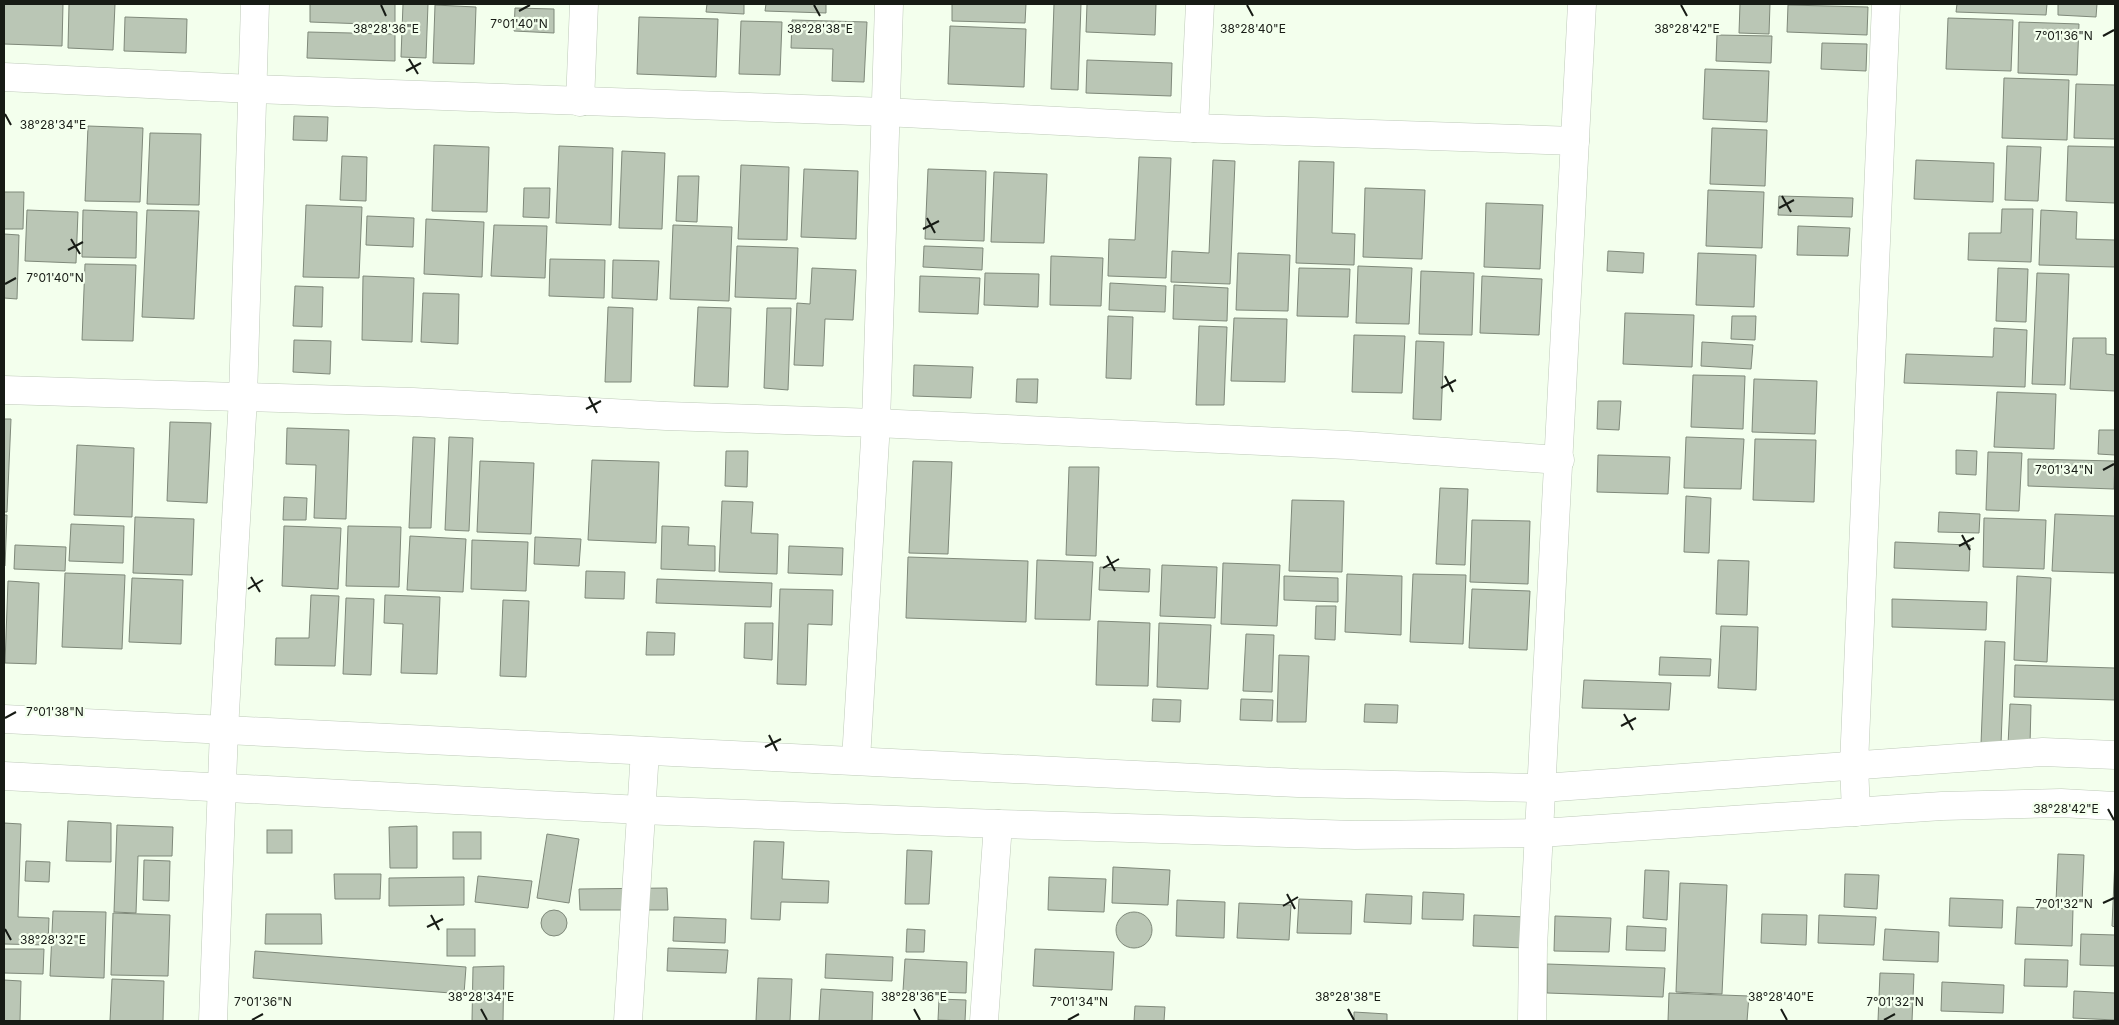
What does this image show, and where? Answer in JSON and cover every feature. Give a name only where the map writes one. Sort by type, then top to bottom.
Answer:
[{"type":"street","points":[[213,1021],[224,730],[243,398],[255,4]]},
{"type":"street","points":[[580,102],[584,4]]},
{"type":"street","points":[[856,760],[876,423],[889,4]]},
{"type":"street","points":[[1194,128],[1200,4]]},
{"type":"street","points":[[1532,1021],[1533,947],[1560,460],[1582,4]]},
{"type":"street","points":[[1856,812],[1854,765],[1886,4]]},
{"type":"street","points":[[4,77],[252,89],[885,112],[1194,128],[1575,141]]},
{"type":"street","points":[[4,390],[414,402],[666,416],[876,423],[1347,445],[1560,460]]},
{"type":"street","points":[[4,719],[1298,783],[1542,788],[2043,752],[2115,755]]},
{"type":"street","points":[[628,1021],[645,750]]},
{"type":"street","points":[[4,776],[641,810],[1355,835],[1540,833],[1942,806],[2061,803],[2115,806]]},
{"type":"street","points":[[984,1021],[998,824]]},
{"type":"building","points":[[4,4],[63,4],[62,46],[4,44]]},
{"type":"building","points":[[69,4],[115,4],[113,50],[68,48]]},
{"type":"building","points":[[310,4],[395,4],[395,25],[310,22]]},
{"type":"building","points":[[403,4],[428,4],[426,58],[401,57]]},
{"type":"building","points":[[707,4],[744,4],[744,14],[706,12]]},
{"type":"building","points":[[766,4],[826,4],[826,13],[765,11]]},
{"type":"building","points":[[952,4],[1026,4],[1025,23],[952,21]]},
{"type":"building","points":[[1054,4],[1081,4],[1078,90],[1051,89]]},
{"type":"building","points":[[1087,4],[1156,4],[1155,35],[1086,32]]},
{"type":"building","points":[[1740,4],[1770,4],[1769,34],[1739,33]]},
{"type":"building","points":[[1957,4],[2047,4],[2046,15],[1956,12]]},
{"type":"building","points":[[2058,4],[2097,4],[2096,17],[2058,15]]},
{"type":"building","points":[[435,5],[476,7],[474,64],[433,63]]},
{"type":"building","points":[[1788,5],[1868,7],[1867,35],[1787,32]]},
{"type":"building","points":[[515,8],[554,9],[554,33],[514,31]]},
{"type":"building","points":[[125,17],[187,19],[186,53],[124,51]]},
{"type":"building","points":[[639,17],[718,19],[716,77],[637,74]]},
{"type":"building","points":[[1948,18],[2013,20],[2011,71],[1946,69]]},
{"type":"building","points":[[792,20],[867,22],[864,82],[832,81],[833,49],[791,48]]},
{"type":"building","points":[[741,21],[782,22],[780,75],[739,74]]},
{"type":"building","points":[[2019,22],[2079,24],[2077,75],[2018,73]]},
{"type":"building","points":[[950,26],[1026,29],[1024,87],[948,84]]},
{"type":"building","points":[[308,32],[395,34],[395,61],[307,58]]},
{"type":"building","points":[[1717,35],[1772,36],[1771,63],[1716,61]]},
{"type":"building","points":[[1822,43],[1867,44],[1866,71],[1821,69]]},
{"type":"building","points":[[1087,60],[1172,63],[1171,96],[1086,93]]},
{"type":"building","points":[[1705,69],[1769,71],[1767,122],[1703,119]]},
{"type":"building","points":[[2004,78],[2069,80],[2067,140],[2002,138]]},
{"type":"building","points":[[2076,84],[2115,85],[2115,139],[2074,138]]},
{"type":"building","points":[[294,116],[328,117],[327,141],[293,140]]},
{"type":"building","points":[[88,126],[143,128],[140,202],[85,201]]},
{"type":"building","points":[[1712,128],[1767,130],[1765,186],[1710,184]]},
{"type":"building","points":[[150,133],[201,134],[199,205],[147,204]]},
{"type":"building","points":[[434,145],[489,147],[487,212],[432,211]]},
{"type":"building","points":[[559,146],[613,148],[611,225],[556,223]]},
{"type":"building","points":[[2007,146],[2041,147],[2038,201],[2005,200]]},
{"type":"building","points":[[2068,146],[2115,147],[2115,203],[2066,201]]},
{"type":"building","points":[[622,151],[665,153],[662,229],[619,228]]},
{"type":"building","points":[[342,156],[367,157],[366,201],[340,200]]},
{"type":"building","points":[[1139,157],[1171,158],[1166,278],[1108,276],[1109,239],[1135,240]]},
{"type":"building","points":[[1213,160],[1235,161],[1230,284],[1171,282],[1172,251],[1209,253]]},
{"type":"building","points":[[1916,160],[1994,163],[1993,202],[1914,199]]},
{"type":"building","points":[[1299,161],[1334,162],[1332,233],[1355,234],[1354,265],[1296,263]]},
{"type":"building","points":[[741,165],[789,167],[787,240],[738,239]]},
{"type":"building","points":[[804,169],[858,171],[856,239],[801,237]]},
{"type":"building","points":[[928,169],[986,171],[984,241],[925,239]]},
{"type":"building","points":[[994,172],[1047,174],[1044,243],[991,242]]},
{"type":"building","points":[[678,176],[699,176],[697,222],[676,221]]},
{"type":"building","points":[[524,188],[550,188],[549,218],[523,217]]},
{"type":"building","points":[[1365,188],[1425,190],[1422,259],[1363,257]]},
{"type":"building","points":[[1708,190],[1764,192],[1762,248],[1706,246]]},
{"type":"building","points":[[4,192],[24,192],[23,229],[4,229]]},
{"type":"building","points":[[1779,196],[1853,198],[1852,217],[1778,215]]},
{"type":"building","points":[[1486,203],[1543,205],[1540,269],[1484,267]]},
{"type":"building","points":[[306,205],[362,207],[359,278],[303,277]]},
{"type":"building","points":[[2002,209],[2033,209],[2031,262],[1968,260],[1969,233],[2001,233]]},
{"type":"building","points":[[27,210],[78,212],[76,263],[25,261]]},
{"type":"building","points":[[83,210],[137,212],[136,258],[82,257]]},
{"type":"building","points":[[147,210],[199,211],[194,319],[142,317]]},
{"type":"building","points":[[2041,210],[2077,212],[2076,239],[2115,240],[2115,267],[2039,265]]},
{"type":"building","points":[[367,216],[414,218],[413,247],[366,245]]},
{"type":"building","points":[[426,219],[484,222],[482,277],[424,274]]},
{"type":"building","points":[[494,225],[547,226],[545,278],[491,276]]},
{"type":"building","points":[[673,225],[732,227],[729,301],[670,299]]},
{"type":"building","points":[[1798,226],[1850,228],[1848,256],[1797,255]]},
{"type":"building","points":[[4,234],[19,235],[17,299],[4,298]]},
{"type":"building","points":[[737,246],[798,248],[796,299],[735,297]]},
{"type":"building","points":[[924,246],[983,248],[982,270],[923,267]]},
{"type":"building","points":[[1608,251],[1644,253],[1643,273],[1607,271]]},
{"type":"building","points":[[1238,253],[1290,255],[1288,311],[1236,310]]},
{"type":"building","points":[[1698,253],[1756,255],[1754,307],[1696,305]]},
{"type":"building","points":[[1051,256],[1103,258],[1101,306],[1050,305]]},
{"type":"building","points":[[550,259],[605,260],[604,298],[549,296]]},
{"type":"building","points":[[613,260],[659,261],[657,300],[612,298]]},
{"type":"building","points":[[85,264],[136,265],[133,341],[82,340]]},
{"type":"building","points":[[1358,266],[1412,268],[1409,324],[1356,323]]},
{"type":"building","points":[[812,268],[856,270],[853,320],[825,319],[823,366],[794,365],[797,303],[810,304]]},
{"type":"building","points":[[1299,268],[1350,269],[1348,317],[1297,316]]},
{"type":"building","points":[[1998,268],[2028,269],[2026,322],[1996,321]]},
{"type":"building","points":[[1421,271],[1474,273],[1472,335],[1419,334]]},
{"type":"building","points":[[985,273],[1039,274],[1038,307],[984,305]]},
{"type":"building","points":[[2037,273],[2069,274],[2065,385],[2032,384]]},
{"type":"building","points":[[363,276],[414,278],[412,342],[362,340]]},
{"type":"building","points":[[920,276],[980,278],[978,314],[919,312]]},
{"type":"building","points":[[1482,276],[1542,279],[1539,335],[1480,333]]},
{"type":"building","points":[[1110,283],[1166,286],[1165,312],[1109,310]]},
{"type":"building","points":[[1174,285],[1228,288],[1227,321],[1173,319]]},
{"type":"building","points":[[295,286],[323,287],[322,327],[293,326]]},
{"type":"building","points":[[423,293],[459,294],[458,344],[421,342]]},
{"type":"building","points":[[608,307],[633,308],[631,382],[605,382]]},
{"type":"building","points":[[698,307],[731,308],[728,387],[694,386]]},
{"type":"building","points":[[767,308],[791,308],[788,390],[764,388]]},
{"type":"building","points":[[1625,313],[1694,315],[1692,367],[1623,364]]},
{"type":"building","points":[[1108,316],[1133,317],[1131,379],[1106,378]]},
{"type":"building","points":[[1732,316],[1756,316],[1755,340],[1731,339]]},
{"type":"building","points":[[1234,318],[1287,319],[1285,382],[1231,381]]},
{"type":"building","points":[[1199,326],[1227,327],[1224,405],[1196,405]]},
{"type":"building","points":[[1994,328],[2027,330],[2025,387],[1904,383],[1906,354],[1993,357]]},
{"type":"building","points":[[1354,335],[1405,336],[1402,393],[1352,392]]},
{"type":"building","points":[[2073,338],[2106,338],[2106,354],[2115,355],[2115,391],[2070,389]]},
{"type":"building","points":[[294,340],[331,341],[330,374],[293,372]]},
{"type":"building","points":[[1416,341],[1444,342],[1441,420],[1413,419]]},
{"type":"building","points":[[1702,342],[1753,345],[1751,369],[1701,366]]},
{"type":"building","points":[[914,365],[973,367],[971,398],[913,396]]},
{"type":"building","points":[[1693,375],[1745,376],[1743,429],[1691,427]]},
{"type":"building","points":[[1017,379],[1038,379],[1037,403],[1016,402]]},
{"type":"building","points":[[1754,379],[1817,381],[1815,434],[1752,432]]},
{"type":"building","points":[[1997,392],[2056,394],[2054,449],[1994,447]]},
{"type":"building","points":[[1598,401],[1621,401],[1619,430],[1597,429]]},
{"type":"building","points":[[4,419],[11,419],[7,512],[4,512]]},
{"type":"building","points":[[170,422],[211,423],[207,503],[167,501]]},
{"type":"building","points":[[287,428],[349,430],[346,519],[314,518],[316,465],[286,464]]},
{"type":"building","points":[[2099,430],[2115,430],[2115,455],[2098,454]]},
{"type":"building","points":[[413,437],[435,438],[431,528],[409,528]]},
{"type":"building","points":[[449,437],[473,438],[469,531],[445,530]]},
{"type":"building","points":[[1686,437],[1744,439],[1741,489],[1684,488]]},
{"type":"building","points":[[1755,439],[1816,440],[1814,502],[1753,500]]},
{"type":"building","points":[[77,445],[134,448],[132,517],[74,515]]},
{"type":"building","points":[[1956,450],[1977,451],[1976,475],[1956,474]]},
{"type":"building","points":[[726,451],[748,451],[747,487],[725,486]]},
{"type":"building","points":[[1988,452],[2022,453],[2019,511],[1986,510]]},
{"type":"building","points":[[1598,455],[1670,457],[1668,494],[1597,492]]},
{"type":"building","points":[[2028,459],[2115,461],[2114,489],[2028,486]]},
{"type":"building","points":[[592,460],[659,462],[656,543],[588,540]]},
{"type":"building","points":[[480,461],[534,463],[531,534],[477,532]]},
{"type":"building","points":[[913,461],[952,462],[948,554],[909,553]]},
{"type":"building","points":[[1069,467],[1099,467],[1096,556],[1066,555]]},
{"type":"building","points":[[1440,488],[1468,489],[1465,565],[1436,564]]},
{"type":"building","points":[[1686,496],[1711,498],[1709,553],[1684,552]]},
{"type":"building","points":[[284,497],[307,498],[306,520],[283,520]]},
{"type":"building","points":[[1292,500],[1344,501],[1342,572],[1289,571]]},
{"type":"building","points":[[722,501],[753,502],[751,533],[778,534],[777,574],[719,572]]},
{"type":"building","points":[[1939,512],[1980,514],[1979,533],[1938,532]]},
{"type":"building","points":[[2055,514],[2115,516],[2115,573],[2052,571]]},
{"type":"building","points":[[4,515],[7,515],[5,566],[4,566]]},
{"type":"building","points":[[135,517],[194,519],[192,575],[133,573]]},
{"type":"building","points":[[1984,518],[2046,520],[2044,569],[1983,567]]},
{"type":"building","points":[[1472,520],[1530,521],[1528,584],[1470,582]]},
{"type":"building","points":[[71,524],[124,526],[123,563],[69,561]]},
{"type":"building","points":[[284,526],[341,528],[338,589],[282,586]]},
{"type":"building","points":[[348,526],[401,527],[399,587],[346,586]]},
{"type":"building","points":[[662,526],[689,527],[688,545],[715,546],[715,571],[661,569]]},
{"type":"building","points":[[410,536],[466,539],[463,592],[407,590]]},
{"type":"building","points":[[535,537],[581,539],[579,566],[534,564]]},
{"type":"building","points":[[472,540],[528,542],[526,591],[471,589]]},
{"type":"building","points":[[1895,542],[1970,545],[1969,571],[1894,568]]},
{"type":"building","points":[[15,545],[66,547],[65,571],[14,569]]},
{"type":"building","points":[[789,546],[843,548],[842,575],[788,573]]},
{"type":"building","points":[[908,557],[1028,561],[1026,622],[906,618]]},
{"type":"building","points":[[1037,560],[1093,562],[1090,620],[1035,619]]},
{"type":"building","points":[[1718,560],[1749,561],[1747,615],[1716,614]]},
{"type":"building","points":[[1223,563],[1280,565],[1277,626],[1221,624]]},
{"type":"building","points":[[1162,565],[1217,567],[1215,618],[1160,616]]},
{"type":"building","points":[[1100,567],[1150,569],[1149,592],[1099,590]]},
{"type":"building","points":[[586,571],[625,572],[624,599],[585,598]]},
{"type":"building","points":[[65,573],[125,575],[122,649],[62,647]]},
{"type":"building","points":[[1347,574],[1402,576],[1401,635],[1345,632]]},
{"type":"building","points":[[1413,574],[1466,575],[1463,644],[1410,642]]},
{"type":"building","points":[[1284,576],[1338,578],[1338,602],[1284,600]]},
{"type":"building","points":[[2017,576],[2051,578],[2047,662],[2014,660]]},
{"type":"building","points":[[132,578],[183,580],[181,644],[129,642]]},
{"type":"building","points":[[657,579],[772,583],[771,607],[656,603]]},
{"type":"building","points":[[8,581],[39,583],[36,664],[5,663]]},
{"type":"building","points":[[780,589],[833,590],[832,625],[808,624],[806,685],[777,684]]},
{"type":"building","points":[[1472,589],[1530,591],[1527,650],[1469,648]]},
{"type":"building","points":[[311,595],[339,596],[335,666],[275,665],[276,638],[309,638]]},
{"type":"building","points":[[385,595],[440,597],[437,674],[401,673],[403,624],[384,623]]},
{"type":"building","points":[[346,598],[374,599],[371,675],[343,674]]},
{"type":"building","points":[[1892,599],[1987,602],[1986,630],[1892,627]]},
{"type":"building","points":[[503,600],[529,601],[526,677],[500,676]]},
{"type":"building","points":[[1316,606],[1336,606],[1335,640],[1315,639]]},
{"type":"building","points":[[1098,621],[1150,623],[1148,686],[1096,685]]},
{"type":"building","points":[[745,623],[773,623],[772,660],[744,658]]},
{"type":"building","points":[[1159,623],[1211,625],[1208,689],[1157,687]]},
{"type":"building","points":[[1721,626],[1758,627],[1756,690],[1718,688]]},
{"type":"building","points":[[647,632],[675,633],[674,655],[646,655]]},
{"type":"building","points":[[1246,634],[1274,635],[1272,692],[1243,691]]},
{"type":"building","points":[[1985,641],[2005,642],[2001,744],[1981,744]]},
{"type":"building","points":[[1279,655],[1309,656],[1306,722],[1277,722]]},
{"type":"building","points":[[1660,657],[1711,659],[1710,676],[1659,675]]},
{"type":"building","points":[[2015,665],[2115,668],[2115,700],[2014,697]]},
{"type":"building","points":[[1584,680],[1671,683],[1669,710],[1582,708]]},
{"type":"building","points":[[1153,699],[1181,700],[1180,722],[1152,721]]},
{"type":"building","points":[[1241,699],[1273,700],[1272,721],[1240,720]]},
{"type":"building","points":[[1365,704],[1398,705],[1397,723],[1364,722]]},
{"type":"building","points":[[2010,704],[2031,705],[2030,745],[2008,745]]},
{"type":"building","points":[[68,821],[111,823],[111,862],[66,861]]},
{"type":"building","points":[[4,823],[21,824],[18,917],[49,918],[48,945],[4,944]]},
{"type":"building","points":[[117,825],[173,827],[172,856],[138,856],[136,913],[114,912]]},
{"type":"building","points":[[417,826],[417,868],[390,868],[389,827]]},
{"type":"building","points":[[267,830],[292,830],[292,853],[267,853]]},
{"type":"building","points":[[453,832],[481,832],[481,859],[453,859]]},
{"type":"building","points":[[547,834],[579,839],[569,903],[537,898]]},
{"type":"building","points":[[754,841],[784,842],[782,879],[829,881],[828,903],[781,902],[780,920],[751,919]]},
{"type":"building","points":[[907,850],[932,851],[929,904],[905,904]]},
{"type":"building","points":[[2058,854],[2084,855],[2082,903],[2056,902]]},
{"type":"building","points":[[2115,859],[2115,927],[2112,926]]},
{"type":"building","points":[[144,860],[170,861],[169,901],[143,900]]},
{"type":"building","points":[[26,861],[50,862],[49,882],[25,881]]},
{"type":"building","points":[[1113,867],[1170,870],[1168,905],[1112,903]]},
{"type":"building","points":[[1645,870],[1669,871],[1667,920],[1643,918]]},
{"type":"building","points":[[334,874],[381,874],[380,899],[335,899]]},
{"type":"building","points":[[1845,874],[1879,875],[1877,909],[1844,907]]},
{"type":"building","points":[[478,876],[532,881],[528,908],[475,902]]},
{"type":"building","points":[[464,877],[464,905],[389,906],[389,878]]},
{"type":"building","points":[[1049,877],[1106,879],[1104,912],[1048,910]]},
{"type":"building","points":[[1680,883],[1727,885],[1722,994],[1676,992]]},
{"type":"building","points":[[667,888],[668,910],[580,910],[579,889]]},
{"type":"building","points":[[1423,892],[1464,894],[1463,920],[1422,919]]},
{"type":"building","points":[[1366,894],[1412,896],[1411,924],[1364,922]]},
{"type":"building","points":[[1950,898],[2003,900],[2002,928],[1949,926]]},
{"type":"building","points":[[1299,899],[1352,901],[1351,934],[1297,933]]},
{"type":"building","points":[[1177,900],[1225,902],[1224,938],[1176,936]]},
{"type":"building","points":[[1239,903],[1291,905],[1289,940],[1237,938]]},
{"type":"building","points":[[2017,907],[2073,909],[2072,946],[2015,944]]},
{"type":"building","points":[[554,910],[563,914],[567,923],[563,932],[554,936],[545,932],[541,923],[545,914]]},
{"type":"building","points":[[53,911],[106,912],[104,978],[50,976]]},
{"type":"building","points":[[1134,912],[1141,913],[1147,917],[1151,923],[1151,937],[1147,943],[1141,947],[1134,948],[1127,947],[1121,943],[1117,937],[1116,930],[1117,923],[1121,917],[1127,913]]},
{"type":"building","points":[[113,913],[170,915],[168,976],[111,975]]},
{"type":"building","points":[[266,914],[321,914],[322,944],[265,944]]},
{"type":"building","points":[[1762,914],[1807,915],[1806,945],[1761,943]]},
{"type":"building","points":[[1474,915],[1527,917],[1525,948],[1473,946]]},
{"type":"building","points":[[1819,915],[1876,917],[1874,945],[1818,943]]},
{"type":"building","points":[[1555,916],[1611,918],[1609,952],[1554,951]]},
{"type":"building","points":[[674,917],[726,919],[725,943],[673,941]]},
{"type":"building","points":[[1627,926],[1666,928],[1665,951],[1626,950]]},
{"type":"building","points":[[447,929],[475,929],[475,956],[447,956]]},
{"type":"building","points":[[907,929],[925,930],[924,952],[906,952]]},
{"type":"building","points":[[1885,929],[1939,932],[1938,962],[1883,960]]},
{"type":"building","points":[[2081,934],[2115,935],[2115,966],[2080,965]]},
{"type":"building","points":[[668,948],[728,950],[726,973],[667,971]]},
{"type":"building","points":[[4,949],[44,949],[43,974],[4,973]]},
{"type":"building","points":[[1035,949],[1114,952],[1112,990],[1033,986]]},
{"type":"building","points":[[255,951],[466,967],[464,994],[253,978]]},
{"type":"building","points":[[826,954],[893,957],[892,981],[825,978]]},
{"type":"building","points":[[905,959],[967,962],[966,993],[903,991]]},
{"type":"building","points":[[2025,959],[2068,960],[2067,987],[2024,986]]},
{"type":"building","points":[[1547,964],[1665,968],[1663,997],[1547,993]]},
{"type":"building","points":[[504,966],[503,1021],[472,1021],[473,967]]},
{"type":"building","points":[[1880,973],[1914,974],[1912,1021],[1878,1021]]},
{"type":"building","points":[[758,978],[792,979],[790,1021],[756,1021]]},
{"type":"building","points":[[112,979],[164,981],[163,1021],[110,1021]]},
{"type":"building","points":[[4,980],[21,981],[20,1021],[4,1021]]},
{"type":"building","points":[[1942,982],[2004,985],[2003,1013],[1941,1011]]},
{"type":"building","points":[[821,989],[873,992],[872,1021],[819,1021]]},
{"type":"building","points":[[2074,991],[2115,993],[2115,1020],[2073,1018]]},
{"type":"building","points":[[1669,993],[1749,996],[1747,1021],[1668,1021]]},
{"type":"building","points":[[939,999],[966,1000],[965,1021],[938,1020]]},
{"type":"building","points":[[1135,1006],[1165,1007],[1164,1021],[1134,1021]]},
{"type":"building","points":[[1354,1012],[1387,1014],[1387,1021],[1354,1021]]}]
